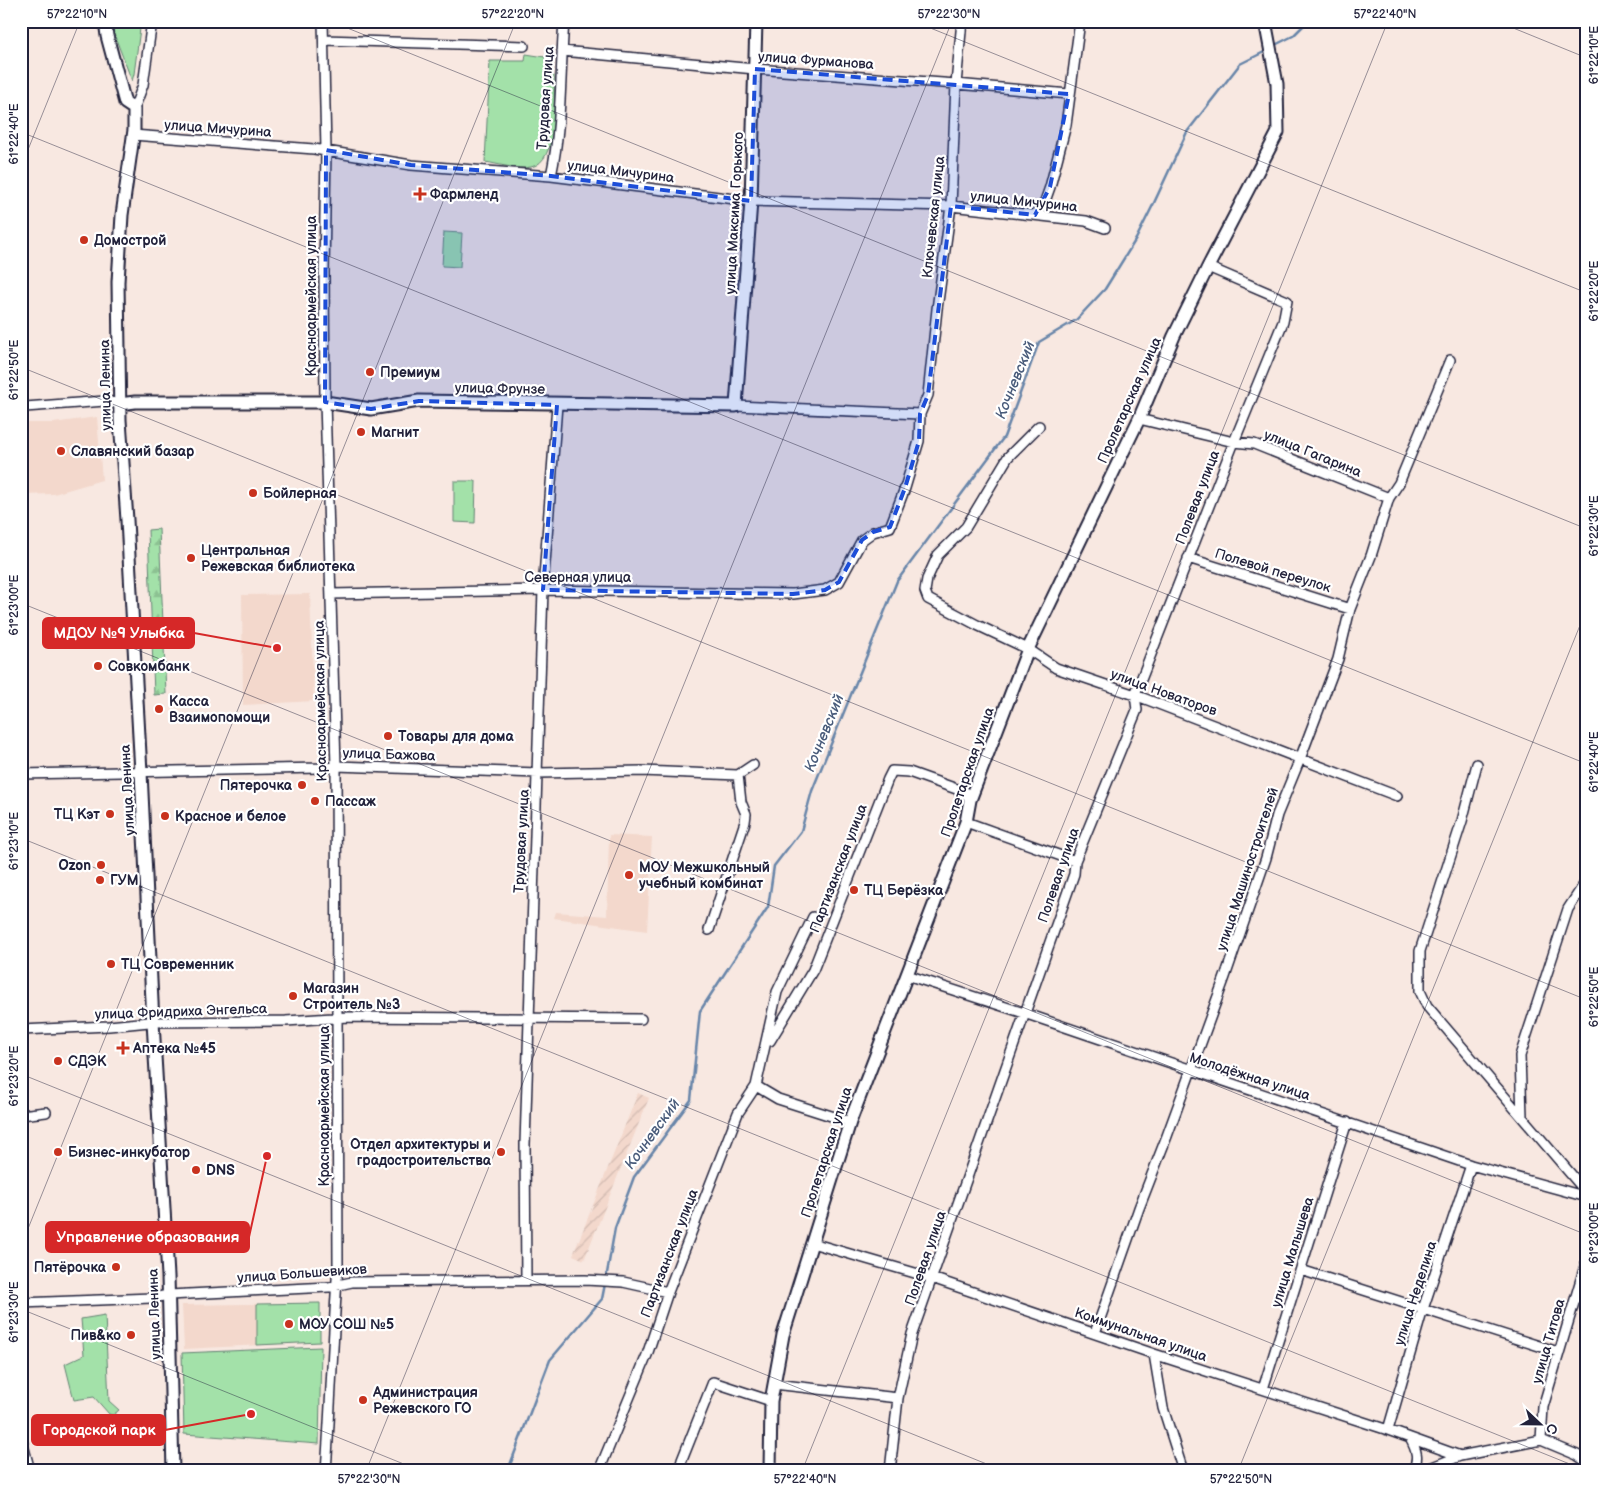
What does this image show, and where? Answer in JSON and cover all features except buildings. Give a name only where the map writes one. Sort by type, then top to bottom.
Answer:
[{"type":"street","points":[[104,21],[106,36],[125,103],[134,109]]},
{"type":"street","name":"улица Ленина","points":[[152,21],[143,85],[134,109],[134,130],[122,215],[118,282],[120,404],[141,772],[152,1022],[169,1295],[173,1471]]},
{"type":"street","name":"Красноармейская улица","points":[[323,21],[326,150],[324,273],[325,402],[336,766],[338,1265],[332,1400],[326,1471]]},
{"type":"street","name":"Трудовая улица","points":[[551,176],[556,152],[560,112],[564,21]]},
{"type":"street","name":"улица Максима Горького","points":[[736,406],[751,201],[756,21]]},
{"type":"street","name":"Ключевская улица","points":[[825,590],[839,582],[862,540],[873,532],[890,527],[905,488],[919,441],[920,414],[928,395],[951,206],[956,84],[962,21]]},
{"type":"street","points":[[1035,214],[1044,204],[1050,187],[1066,124],[1080,21]]},
{"type":"street","name":"Пролетарская улица","points":[[770,1471],[771,1400],[783,1335],[850,1122],[966,822],[970,800],[1028,649],[1139,419],[1174,336],[1278,132],[1277,84],[1265,21]]},
{"type":"street","points":[[324,40],[524,46]]},
{"type":"street","name":"улица Фурманова","points":[[562,51],[755,69],[1069,94]]},
{"type":"street","name":"улица Мичурина","points":[[133,135],[326,150],[410,165],[551,176],[751,201],[951,206],[1035,214],[1086,221],[1105,228]]},
{"type":"street","name":"Полевая улица","points":[[890,1471],[898,1398],[912,1334],[1074,874],[1075,861],[1136,710],[1135,695],[1283,322],[1287,301],[1208,267]]},
{"type":"street","name":"улица Машиностроителей","points":[[1094,1333],[1138,1208],[1167,1136],[1225,977],[1266,858],[1277,815],[1338,659],[1350,609],[1371,556],[1388,498],[1400,483],[1450,360]]},
{"type":"street","name":"улица Фрунзе","points":[[21,406],[105,401],[120,404],[136,402],[325,402],[371,409],[419,401],[557,405],[736,406],[920,414]]},
{"type":"street","name":"Трудовая улица","points":[[526,1280],[525,1144],[528,1019],[543,590],[557,405]]},
{"type":"street","name":"улица Гагарина","points":[[1139,419],[1234,442],[1254,444],[1388,498]]},
{"type":"street","name":"улица Новаторов","points":[[1039,426],[1008,458],[966,527],[938,555],[927,579],[925,591],[928,599],[1028,649],[1056,668],[1135,695],[1397,796]]},
{"type":"street","name":"Полевой переулок","points":[[1188,558],[1350,609]]},
{"type":"street","name":"Северная улица","points":[[331,594],[543,590],[793,594],[825,590]]},
{"type":"street","points":[[1477,764],[1462,821],[1420,951],[1420,991],[1427,1006],[1587,1193]]},
{"type":"street","points":[[709,930],[745,822],[746,814],[741,802],[738,775],[753,765]]},
{"type":"street","name":"улица Бажова","points":[[21,774],[320,768],[336,766],[538,774],[642,771],[738,775]]},
{"type":"street","name":"Партизанская улица","points":[[766,1047],[813,970],[892,771],[909,772],[965,792],[970,800]]},
{"type":"street","points":[[966,822],[1075,861]]},
{"type":"street","points":[[1522,1117],[1520,1056],[1568,909],[1587,877]]},
{"type":"street","name":"Партизанская улица","points":[[599,1471],[647,1355],[668,1292],[738,1113],[756,1086],[777,992],[812,917]]},
{"type":"street","name":"Молодёжная улица","points":[[907,975],[1471,1165],[1587,1197]]},
{"type":"street","name":"улица Фридриха Энгельса","points":[[21,1030],[152,1022],[286,1021],[348,1017],[641,1019]]},
{"type":"street","points":[[756,1086],[778,1099],[850,1122]]},
{"type":"street","points":[[21,1115],[46,1112]]},
{"type":"street","name":"улица Малышева","points":[[1263,1389],[1347,1122]]},
{"type":"street","name":"улица Неделина","points":[[1388,1430],[1423,1308],[1471,1165]]},
{"type":"street","name":"Коммунальная улица","points":[[812,1243],[932,1278],[1154,1354],[1388,1430],[1460,1456]]},
{"type":"street","name":"улица Титова","points":[[1540,1440],[1543,1407],[1587,1259]]},
{"type":"street","points":[[1301,1270],[1558,1352]]},
{"type":"street","name":"улица Большевиков","points":[[21,1303],[152,1298],[169,1295],[337,1285],[352,1282],[585,1280],[622,1282],[668,1292]]},
{"type":"street","points":[[1154,1354],[1164,1408],[1183,1471]]},
{"type":"street","points":[[679,1471],[712,1382],[771,1400]]},
{"type":"street","points":[[774,1384],[898,1398]]},
{"type":"street","points":[[21,1437],[30,1471]]},
{"type":"street","points":[[1410,1438],[1416,1448],[1418,1460],[1413,1471]]},
{"type":"street","points":[[1422,1471],[1460,1456],[1540,1440],[1576,1455],[1587,1462]]},
{"type":"highlighted area","points":[[755,69],[1069,94],[1050,187],[1035,215],[951,206],[928,395],[920,414],[919,441],[905,488],[890,527],[873,532],[862,540],[839,582],[825,590],[793,594],[543,590],[557,405],[419,401],[371,409],[325,402],[326,150],[411,165],[551,176],[751,201]]},
{"type":"shaded area","name":"Славянский базар","points":[[97,417],[102,480],[54,494],[21,495],[21,423],[53,423]]},
{"type":"shaded area","points":[[310,594],[314,701],[243,705],[242,595]]},
{"type":"shaded area","name":"МОУ Межшкольный учебный комбинат","points":[[609,835],[652,837],[647,931],[554,918],[556,912],[607,916]]},
{"type":"shaded area","points":[[638,1093],[649,1098],[584,1260],[573,1255]]},
{"type":"shaded area","name":"МОУ СОШ №5","points":[[320,1303],[320,1342],[184,1349],[182,1305]]},
{"type":"green space","points":[[109,21],[141,21],[132,81]]},
{"type":"green space","points":[[526,54],[545,57],[547,67],[554,76],[554,113],[551,142],[540,163],[531,167],[514,167],[485,162],[490,61],[525,61]]},
{"type":"green space","points":[[444,232],[462,233],[460,267],[442,266]]},
{"type":"green space","points":[[454,481],[476,481],[475,523],[454,522]]},
{"type":"green space","points":[[159,529],[166,694],[154,695],[148,530]]},
{"type":"green space","name":"МОУ СОШ №5","points":[[320,1303],[320,1342],[257,1345],[257,1304]]},
{"type":"green space","points":[[105,1315],[109,1401],[119,1410],[113,1415],[109,1414],[94,1397],[74,1400],[65,1364],[84,1355],[81,1319]]},
{"type":"green space","points":[[321,1347],[319,1444],[184,1434],[182,1353]]},
{"type":"waterway","name":"Кочневский","points":[[1277,44],[1293,36],[1308,21]]},
{"type":"waterway","name":"Кочневский","points":[[606,1279],[615,1228],[634,1177],[691,1100],[700,1011],[768,907],[774,866],[801,831],[812,791],[897,581],[1004,437],[1039,342],[1076,320],[1105,289],[1136,239],[1187,132],[1240,64],[1264,52]]},
{"type":"waterway","name":"Кочневский","points":[[501,1471],[510,1465],[550,1360],[602,1299],[605,1284]]},
{"type":"place","name":"Фармленд","points":[[420,194]]},
{"type":"place","name":"Домострой","points":[[84,240]]},
{"type":"place","name":"Премиум","points":[[370,372]]},
{"type":"place","name":"Магнит","points":[[361,432]]},
{"type":"place","name":"Славянский базар","points":[[61,451]]},
{"type":"place","name":"Бойлерная","points":[[253,493]]},
{"type":"place","name":"Центральная Режевская библиотека","points":[[191,558]]},
{"type":"place","name":"МДОУ №9 Улыбка","points":[[277,648]]},
{"type":"place","name":"Совкомбанк","points":[[98,666]]},
{"type":"place","name":"Касса Взаимопомощи","points":[[159,709]]},
{"type":"place","name":"Товары для дома","points":[[388,736]]},
{"type":"place","name":"Пятерочка","points":[[302,785]]},
{"type":"place","name":"Пассаж","points":[[315,801]]},
{"type":"place","name":"ТЦ Кэт","points":[[110,814]]},
{"type":"place","name":"Красное и белое","points":[[165,816]]},
{"type":"place","name":"Ozon","points":[[101,865]]},
{"type":"place","name":"МОУ Межшкольный учебный комбинат","points":[[629,875]]},
{"type":"place","name":"ГУМ","points":[[100,880]]},
{"type":"place","name":"ТЦ Берёзка","points":[[854,890]]},
{"type":"place","name":"ТЦ Современник","points":[[111,964]]},
{"type":"place","name":"Магазин Строитель №3","points":[[293,996]]},
{"type":"place","name":"Аптека №45","points":[[123,1048]]},
{"type":"place","name":"СДЭК","points":[[58,1061]]},
{"type":"place","name":"Бизнес-инкубатор","points":[[58,1152]]},
{"type":"place","name":"Отдел архитектуры и градостроительства","points":[[501,1152]]},
{"type":"place","name":"Управление образования","points":[[267,1156]]},
{"type":"place","name":"DNS","points":[[196,1170]]},
{"type":"place","name":"Пятёрочка","points":[[116,1267]]},
{"type":"place","name":"МОУ СОШ №5","points":[[289,1324]]},
{"type":"place","name":"Пив&ко","points":[[131,1335]]},
{"type":"place","name":"Администрация Режевского ГО","points":[[363,1400]]},
{"type":"place","name":"Городской парк","points":[[251,1414]]}]
